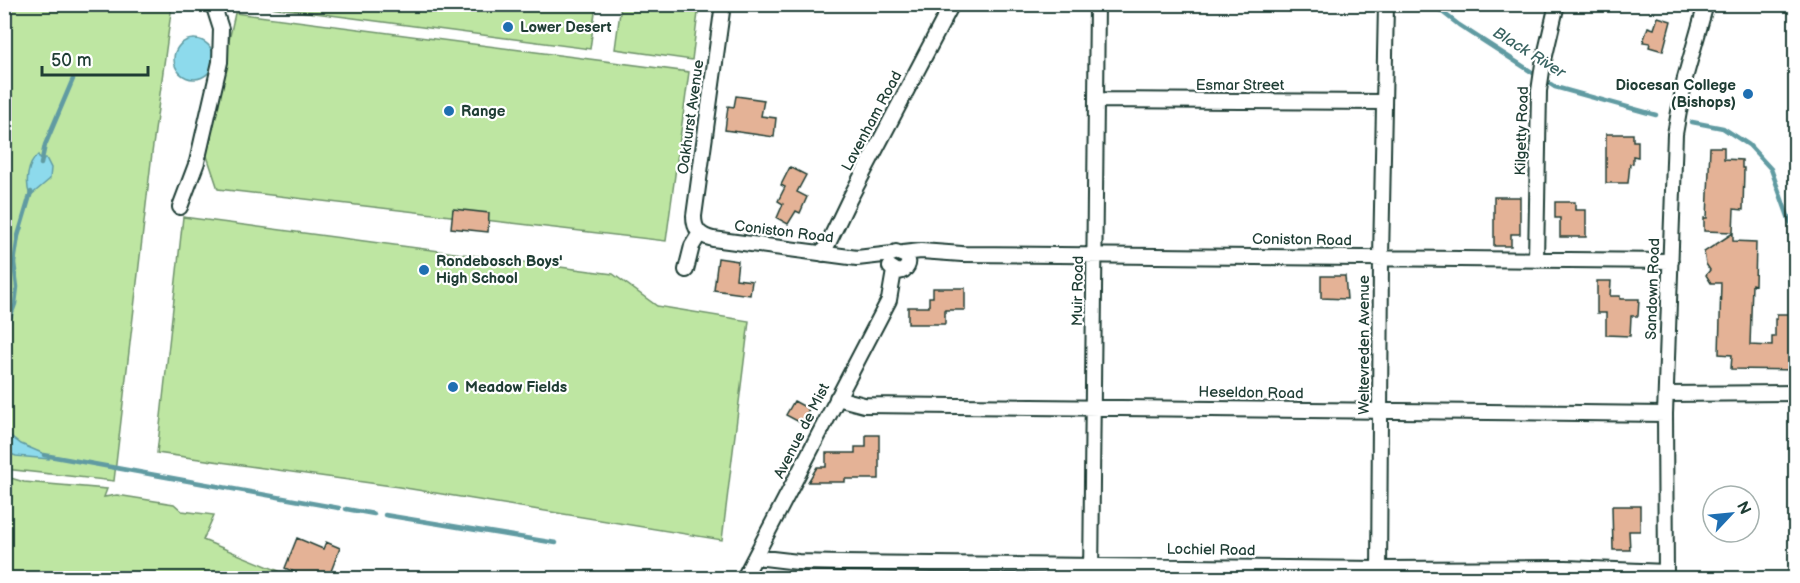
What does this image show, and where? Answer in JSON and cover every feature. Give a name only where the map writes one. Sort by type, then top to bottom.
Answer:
[{"type":"street","points":[[180,207],[197,162],[220,62],[221,29],[213,4]]},
{"type":"street","name":"Oakhurst Avenue","points":[[700,233],[695,227],[694,216],[723,4]]},
{"type":"street","name":"Lavenham Road","points":[[823,254],[952,4]]},
{"type":"street","name":"Muir Road","points":[[1091,572],[1097,4]]},
{"type":"street","name":"Weltevreden Avenue","points":[[1379,574],[1381,258],[1386,4]]},
{"type":"street","name":"Kilgetty Road","points":[[1536,260],[1539,91],[1542,64],[1557,4]]},
{"type":"street","name":"Sandown Road","points":[[1666,575],[1665,414],[1675,134],[1679,108],[1706,4]]},
{"type":"street","name":"Esmar Street","points":[[1096,100],[1384,102]]},
{"type":"street","points":[[686,270],[692,246],[700,233]]},
{"type":"street","name":"Coniston Road","points":[[700,233],[713,239],[899,263],[916,251],[1671,261]]},
{"type":"street","name":"Avenue de Mist","points":[[744,579],[837,398],[889,300],[898,288],[899,263]]},
{"type":"street","points":[[1666,394],[1796,393]]},
{"type":"street","name":"Heseldon Road","points":[[837,398],[864,405],[1665,414]]},
{"type":"street","name":"Lochiel Road","points":[[755,557],[798,562],[1091,572],[1379,574],[1566,568],[1666,575]]},
{"type":"green space","name":"Lower Desert","points":[[596,4],[590,49],[254,5]]},
{"type":"green space","points":[[5,5],[172,5],[152,153],[114,481],[5,469]]},
{"type":"green space","points":[[621,5],[699,5],[692,60],[615,49]]},
{"type":"green space","name":"Range","points":[[235,13],[689,72],[666,241],[218,189],[205,150]]},
{"type":"green space","name":"Meadow Fields","points":[[183,217],[613,274],[657,306],[749,321],[722,540],[399,487],[157,453]]},
{"type":"green space","points":[[4,476],[24,482],[107,489],[104,497],[117,495],[174,504],[182,511],[214,515],[203,540],[296,578],[5,578]]},
{"type":"water","points":[[194,39],[208,45],[214,59],[208,73],[194,79],[180,73],[174,59],[180,45]]},
{"type":"water","points":[[38,155],[39,158],[46,158],[51,168],[50,179],[30,196],[28,174],[31,163]]},
{"type":"water","points":[[4,431],[21,444],[49,456],[49,459],[16,456],[5,452]]},
{"type":"building","points":[[1658,17],[1671,21],[1663,51],[1649,47],[1650,43],[1643,42],[1648,27],[1654,29]]},
{"type":"building","points":[[736,96],[764,100],[761,116],[776,118],[774,137],[725,130],[728,106],[734,107]]},
{"type":"building","points":[[1606,134],[1633,134],[1633,141],[1638,141],[1638,157],[1633,156],[1628,183],[1606,183]]},
{"type":"building","points":[[1710,147],[1724,147],[1724,159],[1742,160],[1742,168],[1744,168],[1743,210],[1734,209],[1733,232],[1704,231],[1704,218],[1707,218]]},
{"type":"building","points":[[790,167],[806,175],[797,192],[807,197],[800,213],[796,211],[788,224],[777,218],[783,204],[778,201],[785,187],[781,185]]},
{"type":"building","points":[[1494,197],[1520,197],[1520,234],[1511,234],[1511,246],[1494,246]]},
{"type":"building","points":[[1555,202],[1575,202],[1575,210],[1586,210],[1586,237],[1560,237],[1560,218],[1555,218]]},
{"type":"building","points":[[453,209],[489,213],[488,232],[451,228]]},
{"type":"building","points":[[1733,233],[1733,241],[1756,242],[1750,345],[1772,346],[1777,314],[1793,314],[1793,353],[1796,353],[1796,370],[1731,369],[1732,355],[1719,354],[1721,283],[1711,283],[1706,275],[1710,270],[1706,264],[1704,252]]},
{"type":"building","points":[[718,258],[738,261],[736,279],[752,281],[750,295],[714,290]]},
{"type":"building","points":[[1321,276],[1345,276],[1347,299],[1321,298]]},
{"type":"building","points":[[1597,281],[1611,281],[1610,296],[1620,296],[1620,299],[1639,299],[1638,316],[1631,316],[1630,336],[1606,335],[1606,313],[1597,313]]},
{"type":"building","points":[[933,288],[965,288],[965,310],[945,310],[945,324],[908,324],[908,307],[929,307],[929,297],[933,297]]},
{"type":"building","points":[[794,401],[809,409],[801,423],[786,415]]},
{"type":"building","points":[[866,435],[879,435],[879,479],[808,482],[817,467],[826,467],[826,453],[855,453],[855,447],[866,447]]},
{"type":"building","points":[[1612,506],[1640,506],[1640,531],[1629,531],[1630,550],[1613,550]]},
{"type":"building","points":[[297,538],[323,549],[326,542],[340,548],[328,579],[309,579],[285,568]]},
{"type":"waterway","name":"Black River","points":[[1432,4],[1459,25],[1555,87],[1656,115]]},
{"type":"waterway","points":[[41,164],[45,145],[73,79]]},
{"type":"waterway","name":"Black River","points":[[1692,122],[1723,128],[1749,145],[1771,169],[1790,222],[1796,229]]},
{"type":"waterway","points":[[4,334],[15,304],[17,287],[14,263],[18,236],[31,192]]},
{"type":"waterway","points":[[44,455],[339,508]]},
{"type":"waterway","points":[[346,509],[374,514]]},
{"type":"waterway","points":[[385,515],[556,543]]},
{"type":"place","name":"Lower Desert","points":[[508,27]]},
{"type":"place","name":"Diocesan College (Bishops)","points":[[1748,94]]},
{"type":"place","name":"Range","points":[[449,111]]},
{"type":"place","name":"Rondebosch Boys' High School","points":[[424,270]]},
{"type":"place","name":"Meadow Fields","points":[[453,387]]}]
